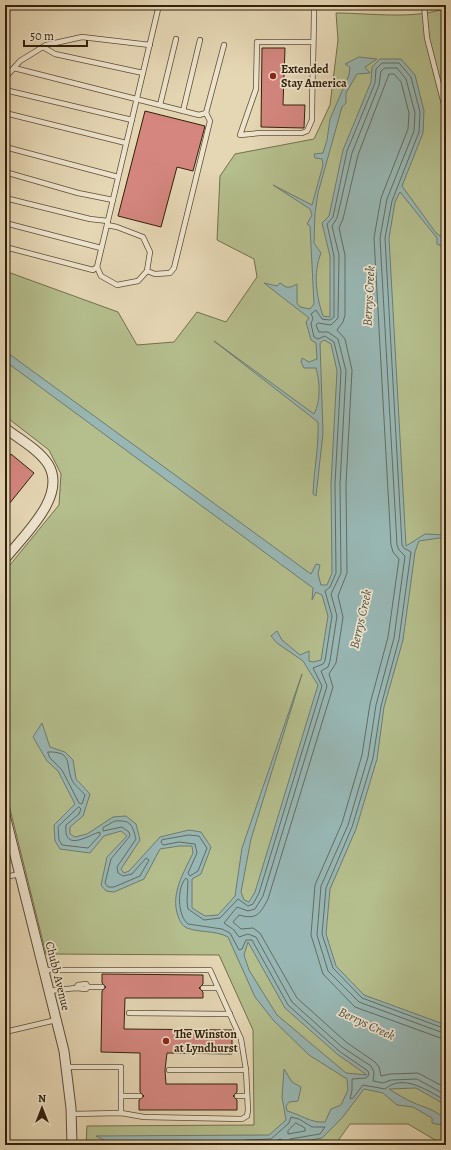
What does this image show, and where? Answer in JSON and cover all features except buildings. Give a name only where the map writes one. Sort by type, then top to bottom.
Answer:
[{"type":"street","points":[[5,428],[43,458],[50,469],[53,484],[52,494],[45,508],[5,559]]},
{"type":"street","name":"Chubb Avenue","points":[[5,815],[64,1051],[72,1114],[72,1145]]},
{"type":"lane","points":[[5,198],[107,223],[143,237],[150,252],[147,271],[138,281],[116,285],[101,276],[97,267],[101,248],[107,223],[113,200],[126,143],[150,46],[159,5]]},
{"type":"lane","points":[[313,42],[257,42],[256,89],[240,135],[302,133],[306,131],[312,120],[314,5]]},
{"type":"lane","points":[[424,5],[427,38],[446,112]]},
{"type":"lane","points":[[5,78],[20,61],[43,47],[82,37],[150,46]]},
{"type":"lane","points":[[160,105],[176,39]]},
{"type":"lane","points":[[183,111],[200,40]]},
{"type":"lane","points":[[147,271],[155,274],[170,273],[174,268],[210,121],[206,113],[224,45]]},
{"type":"lane","points":[[43,47],[55,54],[143,73]]},
{"type":"lane","points":[[14,68],[137,98],[199,115],[206,113]]},
{"type":"lane","points":[[5,90],[132,120]]},
{"type":"lane","points":[[5,113],[126,143]]},
{"type":"lane","points":[[5,147],[118,177]]},
{"type":"lane","points":[[5,172],[78,193],[113,200]]},
{"type":"lane","points":[[5,223],[101,248]]},
{"type":"lane","points":[[5,247],[93,270],[97,267]]},
{"type":"lane","points":[[5,877],[20,874]]},
{"type":"lane","points":[[44,970],[210,970],[241,1039],[246,1070],[247,1096],[247,1116],[242,1119],[144,1117],[121,1113],[72,1114]]},
{"type":"lane","points":[[49,991],[76,988],[78,985],[86,984],[88,987],[102,987]]},
{"type":"lane","points":[[203,988],[218,988]]},
{"type":"lane","points":[[129,1013],[230,1014]]},
{"type":"lane","points":[[5,1032],[56,1020]]},
{"type":"lane","points":[[66,1067],[121,1067],[121,1113]]},
{"type":"lane","points":[[169,1070],[246,1070]]},
{"type":"lane","points":[[121,1096],[140,1096]]},
{"type":"lane","points":[[237,1096],[247,1096]]},
{"type":"green space","points":[[446,8],[446,1145],[436,1145],[435,1140],[408,1124],[350,1124],[335,1145],[86,1145],[87,1126],[254,1125],[253,1030],[219,955],[46,954],[5,789],[5,571],[59,505],[61,474],[49,450],[5,416],[5,271],[118,312],[137,345],[174,342],[197,312],[226,322],[257,277],[254,259],[217,240],[220,176],[235,154],[314,139],[330,105],[338,40],[336,13],[406,15],[433,12]]},
{"type":"water","name":"Berrys Creek","points":[[359,57],[377,59],[365,67],[370,73],[357,74],[346,93],[346,103],[342,107],[318,193],[315,213],[314,243],[321,253],[316,276],[317,292],[323,316],[330,317],[330,256],[322,223],[329,216],[343,150],[371,82],[372,67],[380,59],[401,59],[415,75],[424,111],[423,133],[402,186],[436,233],[446,240],[446,248],[437,244],[437,238],[400,192],[395,202],[389,238],[406,546],[425,534],[446,535],[446,537],[419,541],[415,552],[403,640],[384,707],[377,759],[356,829],[330,889],[326,934],[336,966],[364,995],[446,1025],[446,1105],[416,1088],[389,1089],[440,1115],[445,1125],[446,1132],[441,1125],[432,1123],[432,1118],[413,1107],[397,1105],[383,1093],[364,1089],[342,1118],[322,1138],[288,1144],[106,1141],[96,1136],[269,1135],[286,1120],[282,1097],[284,1069],[292,1082],[301,1087],[298,1101],[289,1102],[286,1106],[287,1111],[310,1120],[325,1122],[331,1109],[341,1105],[348,1090],[347,1079],[309,1055],[274,1021],[255,997],[228,937],[218,933],[192,930],[185,927],[181,923],[176,908],[177,891],[182,875],[193,853],[192,846],[179,846],[160,849],[144,879],[114,892],[106,891],[101,885],[107,857],[127,836],[121,831],[104,836],[90,853],[60,849],[55,841],[54,825],[75,804],[58,771],[47,761],[33,737],[42,723],[50,747],[65,752],[73,760],[76,779],[90,794],[83,816],[70,827],[70,834],[75,837],[87,834],[113,817],[126,816],[136,824],[140,840],[121,869],[124,873],[129,871],[160,837],[189,830],[201,832],[211,847],[201,874],[192,879],[192,908],[205,916],[218,915],[235,896],[242,848],[302,674],[251,839],[241,892],[244,900],[249,902],[255,892],[318,685],[303,661],[277,643],[271,636],[277,631],[282,640],[300,655],[309,651],[309,661],[313,662],[321,660],[328,616],[322,595],[316,592],[312,600],[313,588],[5,361],[5,351],[311,574],[316,564],[320,565],[318,574],[321,585],[327,585],[332,573],[331,484],[337,371],[331,344],[324,340],[320,343],[323,433],[316,496],[313,494],[318,440],[318,422],[214,341],[314,414],[318,403],[319,391],[316,368],[304,368],[301,362],[302,358],[309,362],[317,359],[316,343],[311,340],[306,322],[309,318],[264,283],[277,286],[280,283],[286,287],[291,287],[297,284],[297,303],[300,307],[310,309],[314,304],[310,226],[307,224],[312,215],[310,209],[273,185],[312,205],[323,165],[322,159],[315,158],[314,154],[323,153],[327,140],[330,119],[349,75],[350,67],[345,64]],"holes":[[[248,942],[285,1008],[337,1054],[367,1075],[346,1073],[277,1015],[249,970],[244,955]]]},
{"type":"place","name":"Extended Stay America","points":[[273,76]]},
{"type":"place","name":"The Winston at Lyndhurst","points":[[166,1041]]}]
